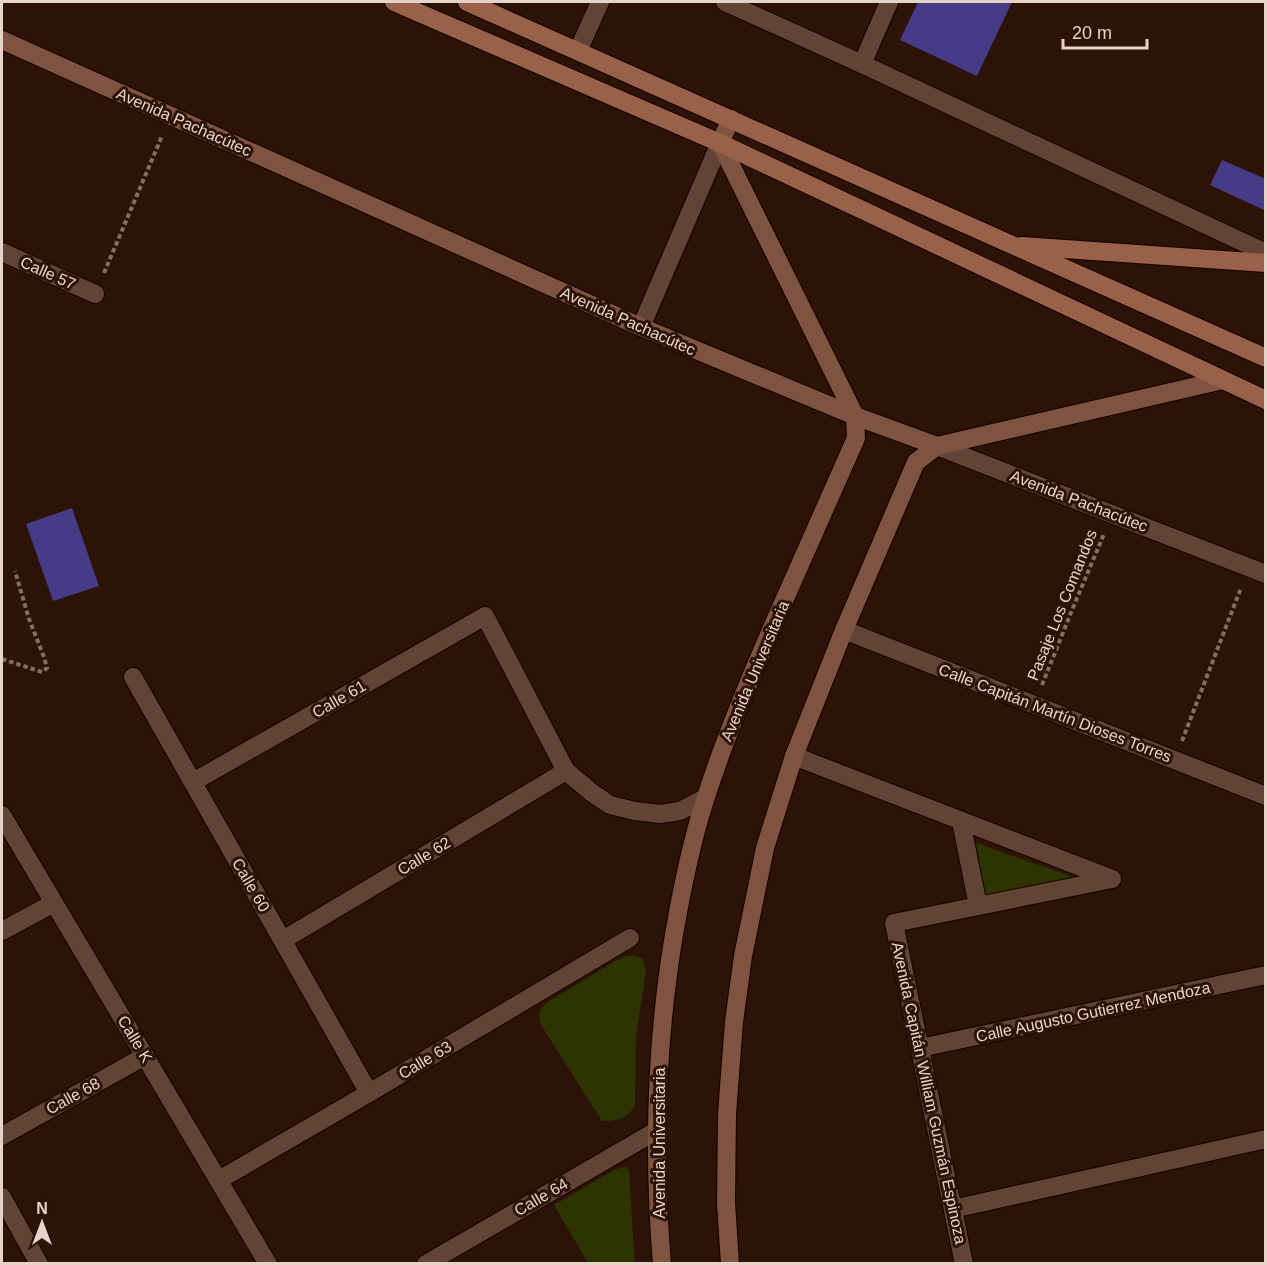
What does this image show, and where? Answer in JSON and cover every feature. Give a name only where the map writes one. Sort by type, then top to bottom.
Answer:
[{"type":"main road","points":[[394,2],[720,143],[1266,400]]},
{"type":"main road","points":[[467,2],[1266,358]]},
{"type":"main road","points":[[1010,245],[1266,263]]},
{"type":"street","points":[[578,51],[600,2]]},
{"type":"street","points":[[725,2],[1266,253]]},
{"type":"street","points":[[862,64],[889,2]]},
{"type":"street","name":"Avenida Pachacútec","points":[[2,40],[641,327],[855,416],[1257,571]]},
{"type":"street","points":[[641,327],[731,119]]},
{"type":"street","points":[[720,143],[855,416]]},
{"type":"street","name":"Calle 57","points":[[2,252],[95,294]]},
{"type":"street","points":[[730,1263],[726,1203],[727,1114],[734,1022],[743,956],[765,848],[794,756],[844,630],[916,462],[937,446],[1222,380]]},
{"type":"street","name":"Avenida Universitaria","points":[[662,1263],[656,1131],[659,1061],[664,998],[686,873],[705,798],[738,705],[856,438],[855,416]]},
{"type":"street","name":"Calle 61","points":[[193,782],[485,616],[566,771]]},
{"type":"street","name":"Calle Capitán Martín Dioses Torres","points":[[844,630],[1266,796]]},
{"type":"street","name":"Calle 60","points":[[133,677],[369,1093]]},
{"type":"street","points":[[794,756],[1112,879],[978,906],[961,821]]},
{"type":"street","points":[[566,771],[610,805],[635,811],[660,814],[680,811],[705,798]]},
{"type":"street","name":"Calle 62","points":[[283,940],[566,771]]},
{"type":"street","name":"Calle K","points":[[2,815],[268,1263]]},
{"type":"street","points":[[2,931],[54,903]]},
{"type":"street","name":"Avenida Capitán William Guzmán Espinoza","points":[[964,1263],[894,923],[978,906]]},
{"type":"street","name":"Calle 63","points":[[219,1180],[630,938]]},
{"type":"street","name":"Calle Augusto Gutierrez Mendoza","points":[[920,1048],[1266,975]]},
{"type":"street","name":"Calle 68","points":[[2,1136],[145,1056]]},
{"type":"street","name":"Calle 64","points":[[426,1263],[656,1131]]},
{"type":"street","points":[[953,1209],[1266,1139]]},
{"type":"street","points":[[2,1197],[39,1263]]},
{"type":"path","points":[[95,294],[171,116]]},
{"type":"path","name":"Pasaje Los Comandos","points":[[1034,706],[1113,514]]},
{"type":"path","points":[[2,659],[42,672],[47,668],[28,619],[15,571]]},
{"type":"path","points":[[1174,760],[1257,571]]},
{"type":"green space","points":[[976,843],[1079,879],[986,896]]},
{"type":"green space","points":[[626,956],[642,958],[646,971],[636,1035],[635,1105],[621,1118],[602,1121],[541,1025],[540,1015],[541,1009],[548,1002]]},
{"type":"green space","points":[[626,1167],[629,1170],[635,1263],[588,1263],[554,1205],[616,1169]]},
{"type":"building","points":[[918,2],[1012,2],[977,76],[900,40]]},
{"type":"building","points":[[1222,160],[1266,179],[1266,211],[1210,185]]},
{"type":"building","points":[[72,508],[99,586],[53,601],[26,524]]}]
